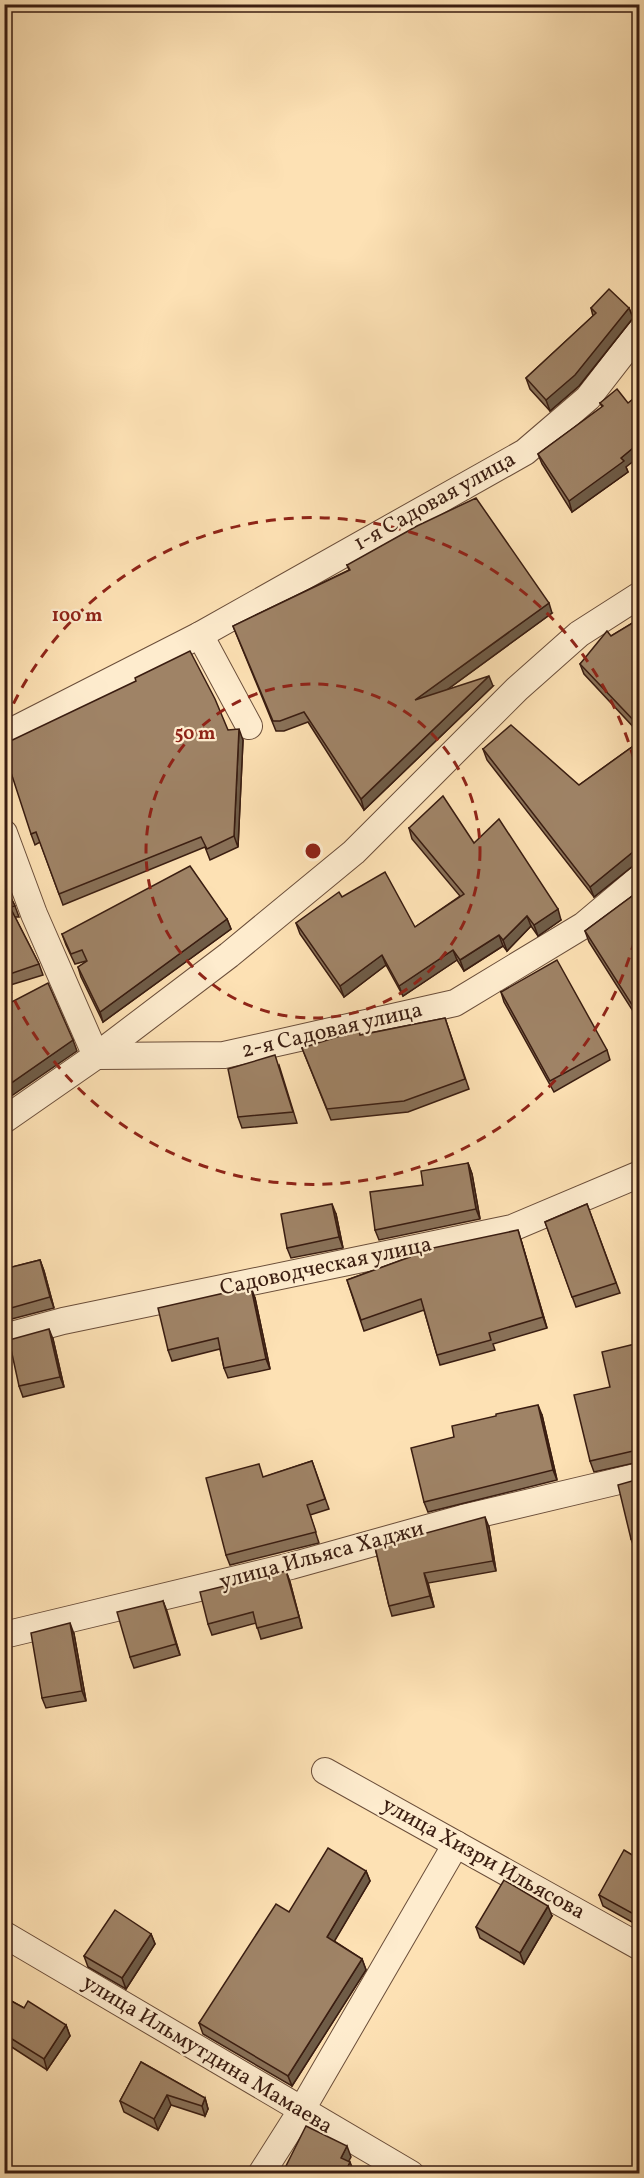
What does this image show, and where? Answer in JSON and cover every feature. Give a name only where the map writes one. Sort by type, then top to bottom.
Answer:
[{"type":"street","name":"1-я Садовая улица","points":[[4,735],[200,635],[525,452],[588,398],[639,331]]},
{"type":"street","points":[[4,1120],[96,1056],[229,955],[354,852],[517,689],[579,634],[639,595]]},
{"type":"street","points":[[200,635],[249,726]]},
{"type":"street","points":[[4,833],[34,914],[96,1056]]},
{"type":"street","name":"2-я Садовая улица","points":[[96,1056],[224,1055],[455,1003],[584,925],[639,878]]},
{"type":"street","name":"Садоводческая улица","points":[[4,1337],[63,1322],[512,1228],[639,1174]]},
{"type":"street","name":"улица Ильяса Хаджи","points":[[4,1635],[291,1566],[463,1518],[639,1476]]},
{"type":"street","name":"улица Хизри Ильясова","points":[[325,1771],[639,1947]]},
{"type":"street","points":[[261,2174],[301,2111],[456,1844]]},
{"type":"street","name":"улица Ильмутдина Мамаева","points":[[5,1935],[411,2174]]},
{"type":"building","points":[[609,289],[629,308],[575,375],[546,400],[526,378],[596,313],[591,308]]},
{"type":"building","points":[[639,340],[639,353],[634,347]]},
{"type":"building","points":[[617,389],[628,403],[639,394],[639,443],[621,458],[624,461],[569,501],[538,454],[603,406],[600,403]]},
{"type":"building","points":[[476,498],[549,603],[415,700],[489,676],[361,799],[304,712],[280,721],[273,721],[233,626],[350,570],[347,565],[417,526]]},
{"type":"building","points":[[639,619],[639,726],[580,664],[607,631],[611,636]]},
{"type":"building","points":[[190,651],[228,730],[239,729],[234,836],[207,849],[201,837],[59,894],[36,832],[31,834],[4,751],[4,744],[136,681],[135,678]]},
{"type":"building","points":[[511,725],[579,785],[639,742],[639,847],[590,887],[483,749]]},
{"type":"building","points":[[443,796],[474,843],[499,819],[558,909],[534,925],[527,916],[503,940],[499,935],[460,960],[453,950],[399,986],[382,955],[340,986],[296,923],[339,892],[342,897],[385,872],[415,927],[464,894],[409,828]]},
{"type":"building","points":[[190,866],[227,919],[100,1012],[78,967],[87,961],[82,950],[71,954],[62,934]]},
{"type":"building","points":[[4,884],[15,906],[10,907],[39,964],[4,976]]},
{"type":"building","points":[[639,891],[639,1004],[634,1008],[585,931]]},
{"type":"building","points":[[557,960],[607,1050],[550,1081],[501,992]]},
{"type":"building","points":[[48,983],[73,1040],[4,1088],[4,1006]]},
{"type":"building","points":[[445,1018],[465,1079],[404,1101],[327,1109],[302,1048],[359,1030],[360,1035]]},
{"type":"building","points":[[275,1055],[293,1112],[238,1117],[228,1069]]},
{"type":"building","points":[[468,1163],[476,1209],[375,1230],[370,1192],[423,1185],[421,1171]]},
{"type":"building","points":[[332,1204],[339,1237],[287,1248],[281,1214]]},
{"type":"building","points":[[587,1204],[616,1283],[572,1297],[545,1222]]},
{"type":"building","points":[[518,1230],[543,1317],[489,1333],[491,1340],[437,1355],[421,1299],[361,1320],[347,1280],[410,1257],[409,1253]]},
{"type":"building","points":[[40,1260],[50,1297],[4,1310],[4,1269]]},
{"type":"building","points":[[251,1287],[266,1359],[224,1368],[218,1338],[168,1350],[158,1308]]},
{"type":"building","points":[[49,1329],[60,1377],[19,1386],[9,1340]]},
{"type":"building","points":[[639,1343],[639,1451],[590,1461],[574,1395],[610,1387],[602,1352]]},
{"type":"building","points":[[538,1405],[553,1470],[424,1502],[411,1448],[454,1437],[452,1426]]},
{"type":"building","points":[[312,1461],[325,1499],[307,1505],[316,1532],[226,1555],[206,1478],[259,1464],[263,1477]]},
{"type":"building","points":[[639,1479],[639,1537],[631,1539],[618,1485]]},
{"type":"building","points":[[485,1517],[493,1561],[424,1573],[430,1596],[389,1606],[375,1547]]},
{"type":"building","points":[[286,1571],[299,1617],[257,1628],[253,1612],[208,1624],[200,1592]]},
{"type":"building","points":[[163,1601],[176,1644],[130,1657],[117,1612]]},
{"type":"building","points":[[70,1623],[82,1691],[42,1698],[31,1633]]},
{"type":"building","points":[[328,1848],[366,1871],[327,1937],[362,1959],[288,2076],[199,2023],[276,1904],[289,1912]]},
{"type":"building","points":[[624,1850],[639,1859],[639,1917],[599,1895]]},
{"type":"building","points":[[504,1880],[548,1906],[520,1953],[476,1927]]},
{"type":"building","points":[[115,1910],[151,1934],[122,1978],[84,1956]]},
{"type":"building","points":[[4,1997],[24,2008],[28,2001],[66,2025],[44,2059],[4,2034]]},
{"type":"building","points":[[141,2062],[205,2098],[202,2106],[167,2095],[154,2119],[120,2101]]},
{"type":"building","points":[[306,2126],[347,2146],[341,2158],[350,2162],[344,2174],[287,2174],[283,2172]]},
{"type":"building","points":[[587,2168],[598,2174],[584,2174]]}]
